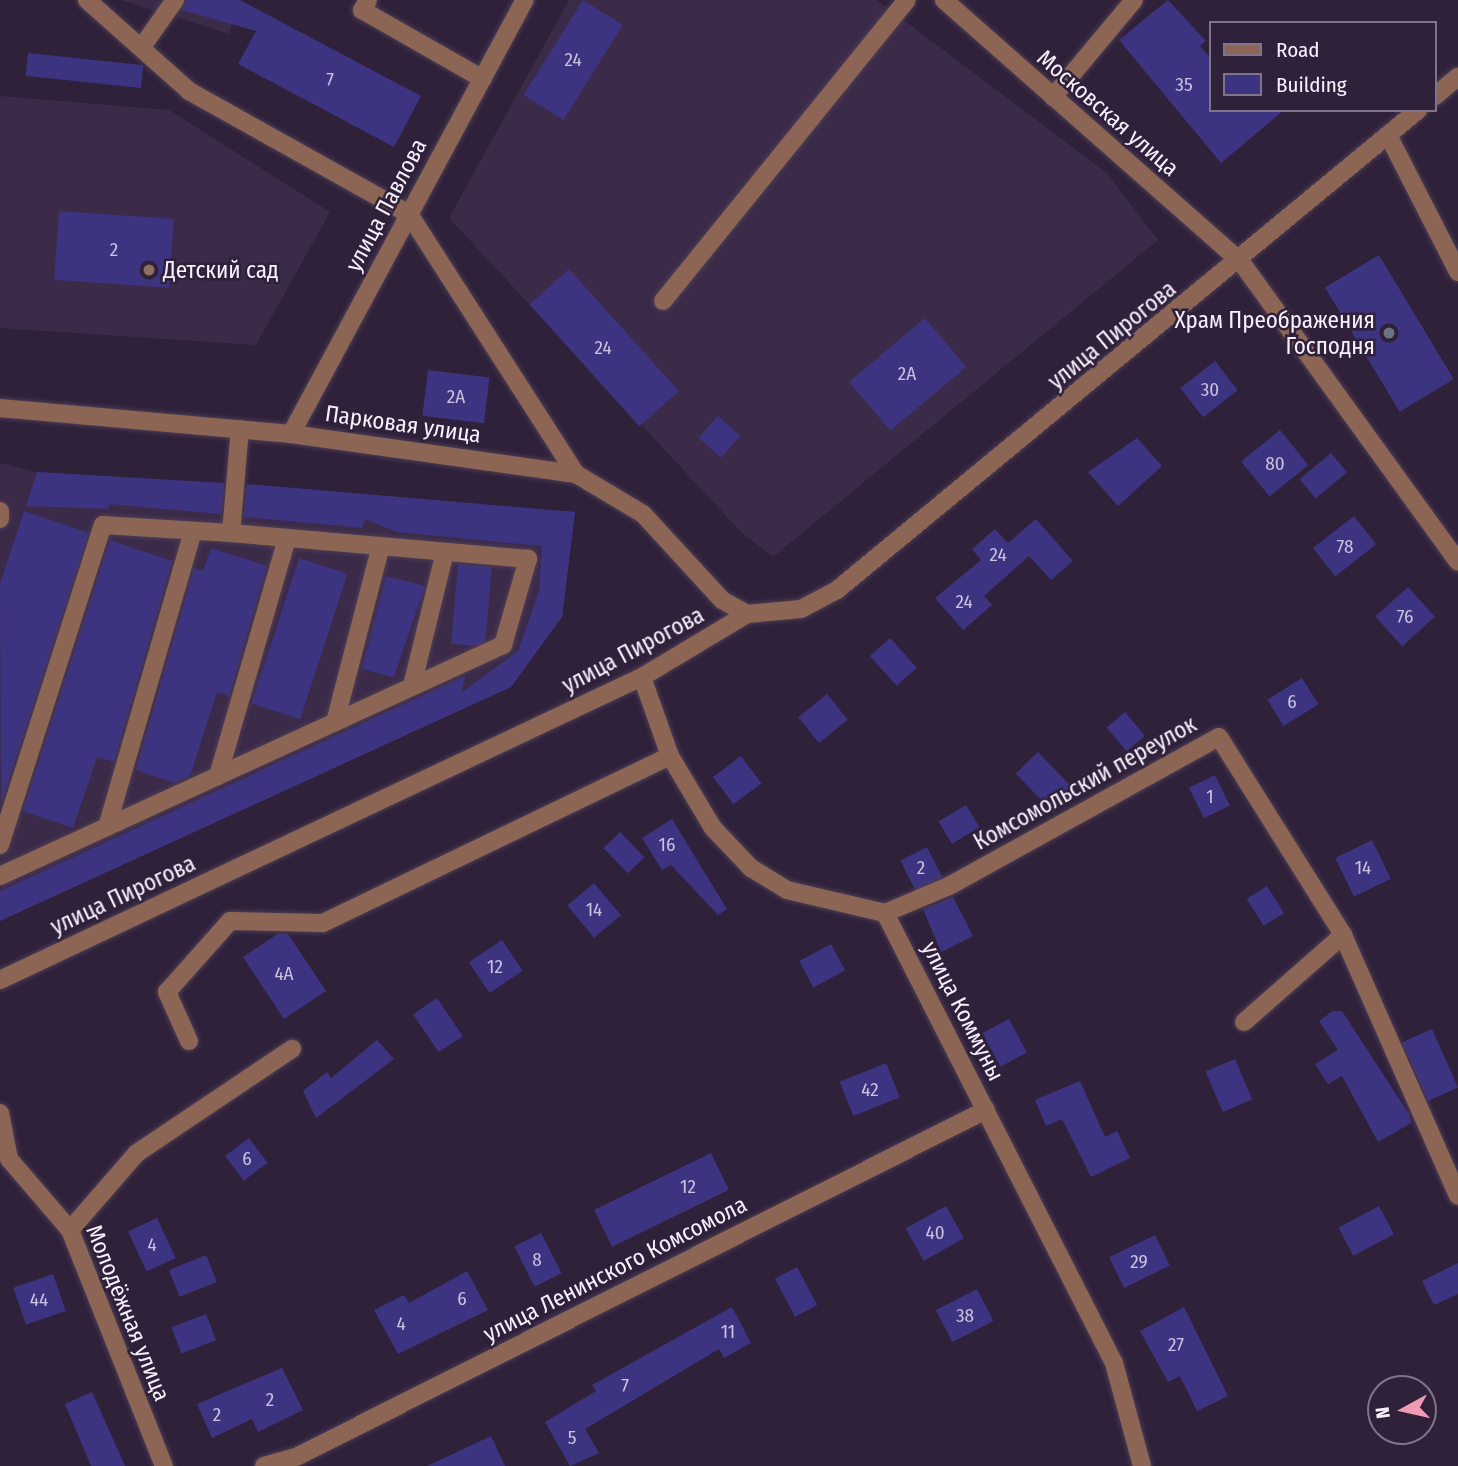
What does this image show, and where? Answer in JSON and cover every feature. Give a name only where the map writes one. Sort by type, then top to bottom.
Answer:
[{"type":"street","points":[[87,0],[189,91],[409,214],[576,474]]},
{"type":"street","points":[[141,48],[175,0]]},
{"type":"street","points":[[368,0],[362,10],[483,79]]},
{"type":"street","name":"улица Павлова","points":[[291,433],[525,0]]},
{"type":"street","points":[[663,300],[907,0]]},
{"type":"street","name":"Московская улица","points":[[944,0],[1241,262],[1458,562]]},
{"type":"street","points":[[1053,97],[1134,0]]},
{"type":"street","points":[[1437,94],[1458,78]]},
{"type":"street","name":"улица Пирогова","points":[[0,980],[642,677],[747,614],[801,610],[837,590],[1241,262],[1416,112]]},
{"type":"street","points":[[1388,135],[1458,272]]},
{"type":"street","name":"Парковая улица","points":[[0,408],[291,433],[576,474],[643,514],[722,600],[747,614]]},
{"type":"street","points":[[231,533],[240,429]]},
{"type":"street","points":[[0,511],[0,519]]},
{"type":"street","points":[[0,845],[103,525],[231,533],[528,559],[503,645],[0,876]]},
{"type":"street","points":[[107,827],[193,531]]},
{"type":"street","points":[[218,776],[287,538]]},
{"type":"street","points":[[335,722],[381,546]]},
{"type":"street","points":[[412,686],[446,552]]},
{"type":"street","points":[[642,677],[670,756],[713,828],[751,868],[787,890],[885,913]]},
{"type":"street","name":"Комсомольский переулок","points":[[885,913],[949,886],[1219,737],[1343,935],[1458,1196]]},
{"type":"street","points":[[189,1041],[167,992],[230,921],[323,923],[670,756]]},
{"type":"street","name":"улица Коммуны","points":[[885,913],[1114,1363],[1142,1466]]},
{"type":"street","points":[[1244,1022],[1343,935]]},
{"type":"street","points":[[70,1230],[137,1153],[292,1049]]},
{"type":"street","name":"улица Ленинского Комсомола","points":[[264,1466],[298,1456],[986,1110]]},
{"type":"street","name":"Молодёжная улица","points":[[0,1113],[9,1159],[70,1230],[164,1466]]},
{"type":"shaded area","points":[[121,0],[238,0],[229,34]]},
{"type":"shaded area","points":[[569,0],[877,0],[1107,173],[1158,240],[773,557],[741,532],[449,218]]},
{"type":"shaded area","name":"Детский сад","points":[[0,96],[169,110],[330,212],[256,345],[0,328]]},
{"type":"shaded area","points":[[0,463],[37,472],[575,512],[562,617],[514,682],[0,921]]},
{"type":"building","points":[[186,0],[240,0],[421,96],[394,147],[238,64],[256,31],[182,10]]},
{"type":"building","points":[[583,0],[623,25],[564,120],[524,95]]},
{"type":"building","points":[[1168,0],[1206,41],[1200,46],[1210,58],[1210,112],[1282,112],[1221,163],[1119,40]]},
{"type":"building","points":[[28,53],[143,65],[141,88],[26,76]]},
{"type":"building","points":[[59,211],[174,219],[169,288],[54,280]]},
{"type":"building","name":"Храм Преображения Господня","points":[[1379,255],[1454,379],[1400,412],[1325,287]]},
{"type":"building","points":[[569,269],[679,391],[639,426],[530,304]]},
{"type":"building","points":[[925,318],[966,367],[890,431],[849,382]]},
{"type":"building","points":[[1215,361],[1238,390],[1203,417],[1180,388]]},
{"type":"building","points":[[428,370],[490,378],[484,423],[422,416]]},
{"type":"building","points":[[718,416],[740,436],[721,458],[699,438]]},
{"type":"building","points":[[1280,430],[1308,465],[1269,496],[1241,461]]},
{"type":"building","points":[[1137,438],[1162,466],[1118,506],[1088,472]]},
{"type":"building","points":[[1331,453],[1347,472],[1316,499],[1300,479]]},
{"type":"building","points":[[37,472],[224,483],[221,514],[109,504],[108,509],[26,506]]},
{"type":"building","points":[[247,484],[575,512],[562,617],[511,687],[0,921],[0,891],[465,676],[461,693],[518,651],[539,591],[542,546],[397,532],[365,519],[362,528],[244,517]]},
{"type":"building","points":[[24,511],[89,533],[1,804],[0,584]]},
{"type":"building","points":[[1354,516],[1376,544],[1335,576],[1313,548]]},
{"type":"building","points":[[1036,519],[1073,561],[1051,580],[1029,556],[984,596],[992,605],[963,630],[935,598],[981,560],[972,549],[995,529],[1008,543]]},
{"type":"building","points":[[110,540],[172,561],[114,762],[97,757],[73,828],[23,811]]},
{"type":"building","points":[[211,548],[267,566],[229,696],[217,692],[190,776],[175,783],[136,770],[194,568],[203,571]]},
{"type":"building","points":[[299,558],[348,574],[300,719],[252,704]]},
{"type":"building","points":[[458,564],[492,567],[485,647],[451,644]]},
{"type":"building","points":[[386,576],[425,586],[394,677],[362,669]]},
{"type":"building","points":[[1408,587],[1435,617],[1402,646],[1375,616]]},
{"type":"building","points":[[890,638],[917,668],[897,686],[870,656]]},
{"type":"building","points":[[1302,678],[1318,704],[1284,726],[1267,700]]},
{"type":"building","points":[[827,694],[848,720],[819,743],[798,717]]},
{"type":"building","points":[[1125,712],[1145,736],[1127,751],[1107,727]]},
{"type":"building","points":[[1038,752],[1076,791],[1053,812],[1016,774]]},
{"type":"building","points":[[741,756],[761,783],[734,804],[713,777]]},
{"type":"building","points":[[1215,775],[1230,806],[1204,818],[1189,788]]},
{"type":"building","points":[[966,805],[979,827],[952,844],[939,821]]},
{"type":"building","points":[[672,819],[727,909],[718,915],[671,865],[662,870],[642,838]]},
{"type":"building","points":[[620,832],[644,857],[628,873],[603,848]]},
{"type":"building","points":[[1372,840],[1391,879],[1354,897],[1335,858]]},
{"type":"building","points":[[927,847],[942,877],[916,891],[900,861]]},
{"type":"building","points":[[594,883],[621,915],[594,938],[567,905]]},
{"type":"building","points":[[1267,886],[1284,913],[1264,926],[1247,899]]},
{"type":"building","points":[[953,897],[973,936],[941,952],[923,909]]},
{"type":"building","points":[[279,933],[288,934],[326,991],[284,1019],[243,957]]},
{"type":"building","points":[[502,940],[523,971],[490,993],[469,962]]},
{"type":"building","points":[[831,944],[845,970],[813,987],[799,961]]},
{"type":"building","points":[[437,998],[463,1036],[439,1052],[413,1014]]},
{"type":"building","points":[[1333,1011],[1342,1011],[1409,1114],[1411,1123],[1378,1142],[1342,1076],[1328,1084],[1315,1064],[1338,1050],[1319,1021]]},
{"type":"building","points":[[1009,1019],[1027,1053],[1000,1067],[983,1033]]},
{"type":"building","points":[[1432,1029],[1458,1087],[1428,1101],[1402,1042]]},
{"type":"building","points":[[377,1040],[394,1059],[316,1118],[303,1091],[327,1072],[331,1078]]},
{"type":"building","points":[[1235,1059],[1252,1100],[1223,1112],[1206,1072]]},
{"type":"building","points":[[886,1063],[900,1097],[854,1116],[840,1082]]},
{"type":"building","points":[[1080,1081],[1105,1137],[1117,1131],[1130,1158],[1091,1177],[1062,1119],[1046,1126],[1035,1100]]},
{"type":"building","points":[[249,1138],[268,1163],[244,1181],[225,1156]]},
{"type":"building","points":[[711,1153],[729,1190],[612,1247],[594,1210]]},
{"type":"building","points":[[946,1206],[964,1238],[924,1261],[906,1228]]},
{"type":"building","points":[[1379,1206],[1394,1234],[1353,1256],[1338,1228]]},
{"type":"building","points":[[157,1218],[176,1258],[147,1271],[128,1232]]},
{"type":"building","points":[[541,1233],[561,1273],[535,1287],[514,1247]]},
{"type":"building","points":[[1155,1235],[1170,1266],[1124,1288],[1109,1257]]},
{"type":"building","points":[[206,1255],[217,1282],[180,1297],[169,1270]]},
{"type":"building","points":[[1458,1263],[1458,1294],[1434,1305],[1422,1281]]},
{"type":"building","points":[[797,1267],[817,1305],[795,1317],[775,1279]]},
{"type":"building","points":[[467,1271],[488,1310],[398,1354],[374,1310],[404,1295],[409,1303]]},
{"type":"building","points":[[53,1274],[66,1311],[26,1325],[13,1288]]},
{"type":"building","points":[[977,1289],[993,1321],[952,1342],[936,1310]]},
{"type":"building","points":[[732,1307],[751,1343],[724,1358],[719,1349],[585,1429],[599,1453],[570,1466],[545,1422],[596,1391],[592,1385]]},
{"type":"building","points":[[1184,1307],[1228,1396],[1197,1411],[1180,1376],[1168,1382],[1140,1331]]},
{"type":"building","points":[[206,1314],[216,1340],[181,1353],[171,1327]]},
{"type":"building","points":[[282,1368],[303,1410],[258,1432],[252,1419],[212,1438],[197,1404]]},
{"type":"building","points":[[92,1392],[125,1466],[91,1466],[65,1404]]},
{"type":"building","points":[[491,1436],[505,1466],[427,1466]]},
{"type":"place","name":"Детский сад","points":[[149,270]]},
{"type":"place","name":"Храм Преображения Господня","points":[[1389,333]]}]
